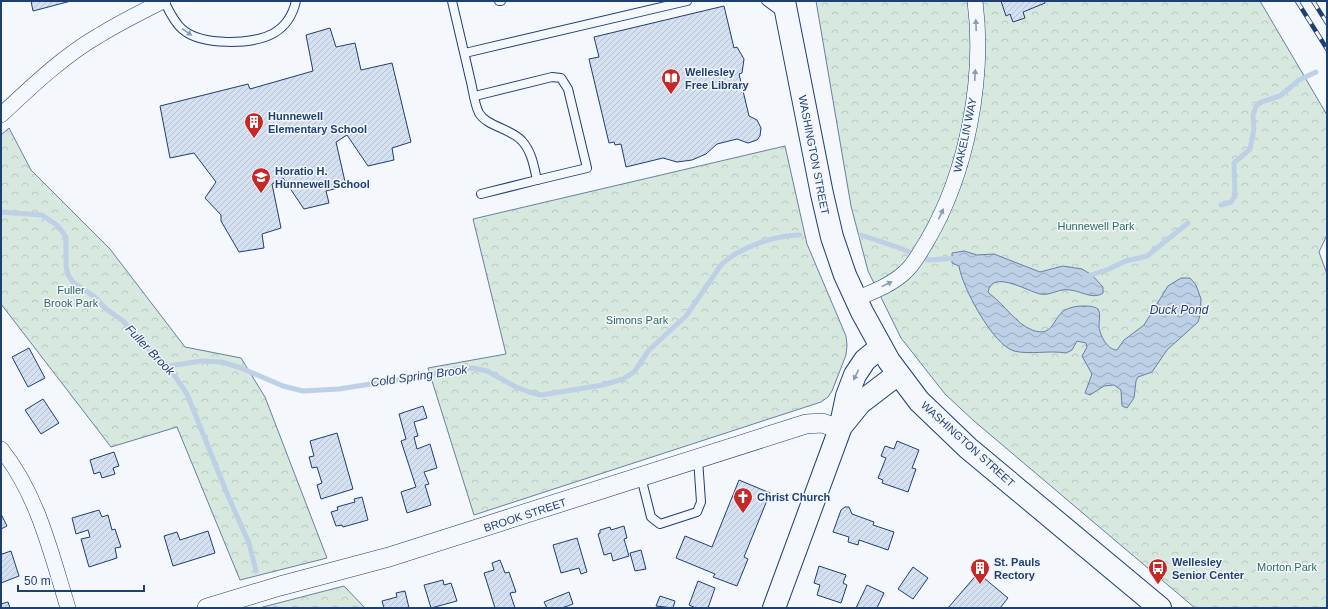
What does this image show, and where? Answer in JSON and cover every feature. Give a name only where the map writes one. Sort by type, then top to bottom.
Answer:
[{"type":"main road","name":"WASHINGTON STREET","points":[[786,10],[824,206],[836,250],[856,299],[881,347],[898,374],[919,401],[968,448],[1160,608]]},
{"type":"main road","points":[[774,608],[840,429],[855,375],[865,360],[881,347]]},
{"type":"main road","points":[[840,429],[860,403],[898,374]]},
{"type":"street","points":[[1,115],[47,73],[97,36],[164,1]]},
{"type":"street","name":"WAKELIN WAY","points":[[856,299],[899,278],[914,263],[949,196],[959,170],[966,141],[975,86],[977,43],[975,1]]},
{"type":"street","name":"BROOK STREET","points":[[207,608],[280,586],[389,557],[806,424],[822,423],[840,429]]},
{"type":"street","points":[[1,449],[19,474],[32,499],[68,608]]},
{"type":"lane","points":[[164,1],[181,29],[194,37],[210,42],[260,38],[273,33],[289,18],[296,1]]},
{"type":"lane","points":[[452,1],[480,114],[484,118],[515,135],[526,146],[530,153],[537,180]]},
{"type":"lane","points":[[464,53],[687,1]]},
{"type":"lane","points":[[766,1],[786,10]]},
{"type":"lane","points":[[475,96],[557,76],[564,80],[568,89],[586,168],[481,194]]},
{"type":"lane","points":[[641,477],[651,517],[660,524],[697,512],[701,502],[698,459]]},
{"type":"green space","name":"Hunnewell Park","points":[[816,1],[1260,1],[1327,115],[1327,235],[1319,252],[1327,274],[1327,608],[1195,608],[974,421],[945,394],[901,338],[868,271],[851,206]]},
{"type":"green space","name":"Fuller Brook Park","points":[[9,128],[31,170],[110,249],[185,347],[241,358],[265,397],[327,558],[240,580],[177,427],[111,447],[1,304],[1,135]]},
{"type":"green space","name":"Simons Park","points":[[785,146],[807,244],[846,336],[846,355],[832,391],[828,397],[821,402],[474,515],[428,368],[506,354],[473,219]]},
{"type":"green space","points":[[344,586],[365,608],[259,608]]},
{"type":"water","name":"Duck Pond","points":[[964,251],[977,255],[994,254],[1040,272],[1063,266],[1082,269],[1092,275],[1103,287],[1103,293],[1095,296],[1066,290],[1048,294],[1040,294],[1011,283],[1003,282],[996,282],[991,285],[988,292],[1020,323],[1032,330],[1039,332],[1049,329],[1061,313],[1072,307],[1093,307],[1099,311],[1099,329],[1104,341],[1110,347],[1117,350],[1124,340],[1144,325],[1168,286],[1181,278],[1190,278],[1196,285],[1201,299],[1198,322],[1167,350],[1152,372],[1138,377],[1136,381],[1134,398],[1127,408],[1122,406],[1121,390],[1114,385],[1104,386],[1090,395],[1085,393],[1092,374],[1082,356],[1087,347],[1086,343],[1077,341],[1072,350],[1066,353],[1027,353],[1014,351],[997,338],[988,327],[972,301],[961,275],[959,266],[952,263],[952,253]]},
{"type":"building","points":[[31,1],[71,1],[33,11]]},
{"type":"building","points":[[1001,1],[1044,1],[1045,3],[1023,12],[1025,18],[1013,22],[1010,14],[1006,16]]},
{"type":"building","name":"Wellesley Free Library","points":[[724,6],[734,48],[737,47],[744,59],[742,73],[739,74],[749,116],[757,120],[761,128],[760,136],[757,140],[748,143],[737,139],[717,144],[706,154],[692,160],[677,162],[663,158],[626,167],[621,144],[615,145],[614,142],[609,143],[589,59],[599,57],[594,37]]},
{"type":"building","name":"Hunnewell Elementary School","points":[[330,28],[336,47],[355,43],[361,70],[392,63],[411,142],[392,148],[394,160],[368,166],[347,135],[336,142],[346,186],[326,191],[329,203],[304,209],[283,178],[272,184],[281,228],[262,234],[264,248],[239,252],[221,221],[221,215],[205,198],[216,182],[194,153],[170,158],[160,106],[248,84],[250,89],[313,71],[306,35]]},
{"type":"building","points":[[29,348],[45,378],[28,387],[12,357]]},
{"type":"building","points":[[43,399],[59,423],[41,434],[25,410]]},
{"type":"building","points":[[423,406],[427,418],[414,422],[418,436],[414,437],[417,449],[430,444],[437,468],[424,472],[429,484],[425,485],[431,505],[407,513],[401,492],[416,487],[401,441],[406,439],[399,414]]},
{"type":"building","points":[[337,433],[353,489],[321,499],[317,485],[322,483],[317,467],[312,468],[309,457],[314,456],[310,441]]},
{"type":"building","points":[[897,441],[919,450],[912,468],[916,469],[908,492],[882,483],[883,480],[878,478],[886,458],[881,456],[885,446],[894,449]]},
{"type":"building","points":[[114,452],[119,466],[113,468],[115,474],[102,478],[100,472],[94,474],[90,460]]},
{"type":"building","name":"Christ Church","points":[[739,480],[770,493],[744,557],[748,559],[737,586],[713,577],[715,574],[676,558],[685,536],[712,547]]},
{"type":"building","points":[[362,497],[368,520],[343,527],[342,525],[336,526],[331,512],[338,510],[337,507],[355,502],[354,499]]},
{"type":"building","points":[[845,507],[849,507],[852,514],[874,522],[873,525],[894,532],[888,550],[859,540],[858,545],[848,542],[849,537],[833,532],[841,510]]},
{"type":"building","points":[[99,510],[102,517],[108,515],[112,530],[115,529],[121,547],[115,548],[117,558],[89,567],[81,539],[90,537],[88,530],[76,534],[72,518]]},
{"type":"building","points":[[1,514],[7,526],[1,529]]},
{"type":"building","points":[[624,526],[627,538],[624,539],[629,556],[613,561],[611,553],[604,555],[598,534],[600,533],[600,530],[610,527],[611,530]]},
{"type":"building","points":[[208,531],[215,553],[173,566],[164,536],[177,532],[180,540]]},
{"type":"building","points":[[577,538],[587,572],[581,574],[579,568],[561,573],[553,545]]},
{"type":"building","points":[[641,550],[646,569],[635,571],[630,553]]},
{"type":"building","points":[[11,551],[19,576],[1,583],[1,552],[2,554]]},
{"type":"building","points":[[500,560],[505,573],[509,572],[516,592],[510,593],[515,608],[495,608],[484,573],[494,570],[492,563]]},
{"type":"building","points":[[819,566],[846,575],[843,583],[847,585],[841,603],[817,595],[820,585],[814,583]]},
{"type":"building","points":[[913,567],[928,578],[913,599],[898,589]]},
{"type":"building","name":"St. Pauls Rectory","points":[[978,573],[1008,598],[1000,608],[948,608]]},
{"type":"building","points":[[443,580],[444,585],[451,583],[457,601],[431,608],[424,585]]},
{"type":"building","points":[[698,581],[715,588],[708,608],[696,608],[689,605]]},
{"type":"building","points":[[867,585],[884,593],[877,608],[856,608]]},
{"type":"building","points":[[405,591],[409,608],[384,608],[382,601],[397,597],[396,593]]},
{"type":"building","points":[[569,592],[573,604],[562,608],[547,608],[544,602]]},
{"type":"building","points":[[660,596],[675,601],[673,608],[656,606]]},
{"type":"building","points":[[8,602],[10,608],[1,608],[1,604]]},
{"type":"waterway","name":"Cold Spring Brook","points":[[1221,205],[1231,202],[1235,196],[1234,163],[1250,149],[1254,129],[1253,115],[1256,106],[1261,102],[1280,96],[1299,80],[1316,72]]},
{"type":"waterway","name":"Fuller Brook","points":[[1,212],[42,215],[58,226],[66,237],[66,266],[68,275],[73,282],[95,297],[106,309],[122,320],[147,347],[168,366],[187,394],[228,496],[249,543],[256,571]]},
{"type":"waterway","name":"Cold Spring Brook","points":[[1085,277],[1109,269],[1126,261],[1147,256],[1188,223]]},
{"type":"waterway","name":"Cold Spring Brook","points":[[168,366],[202,361],[222,362],[241,368],[283,386],[303,391],[339,389],[434,374],[456,369],[473,368],[487,371],[516,387],[541,395],[603,385],[623,379],[634,372],[649,350],[686,316],[721,265],[728,259],[747,248],[768,240],[800,235]]},
{"type":"waterway","name":"Cold Spring Brook","points":[[861,235],[900,248],[928,260],[959,258]]},
{"type":"railway","points":[[1297,1],[1327,49]]},
{"type":"railway","points":[[1313,1],[1327,23]]},
{"type":"place","name":"Wellesley Free Library","points":[[671,95]]},
{"type":"place","name":"Hunnewell Elementary School","points":[[254,139]]},
{"type":"place","name":"Horatio H. Hunnewell School","points":[[261,194]]},
{"type":"place","name":"Christ Church","points":[[743,514]]},
{"type":"place","name":"St. Pauls Rectory","points":[[980,585]]},
{"type":"place","name":"Wellesley Senior Center","points":[[1158,585]]},
{"type":"park label","name":"Morton Park","points":[[1287,567]]}]
